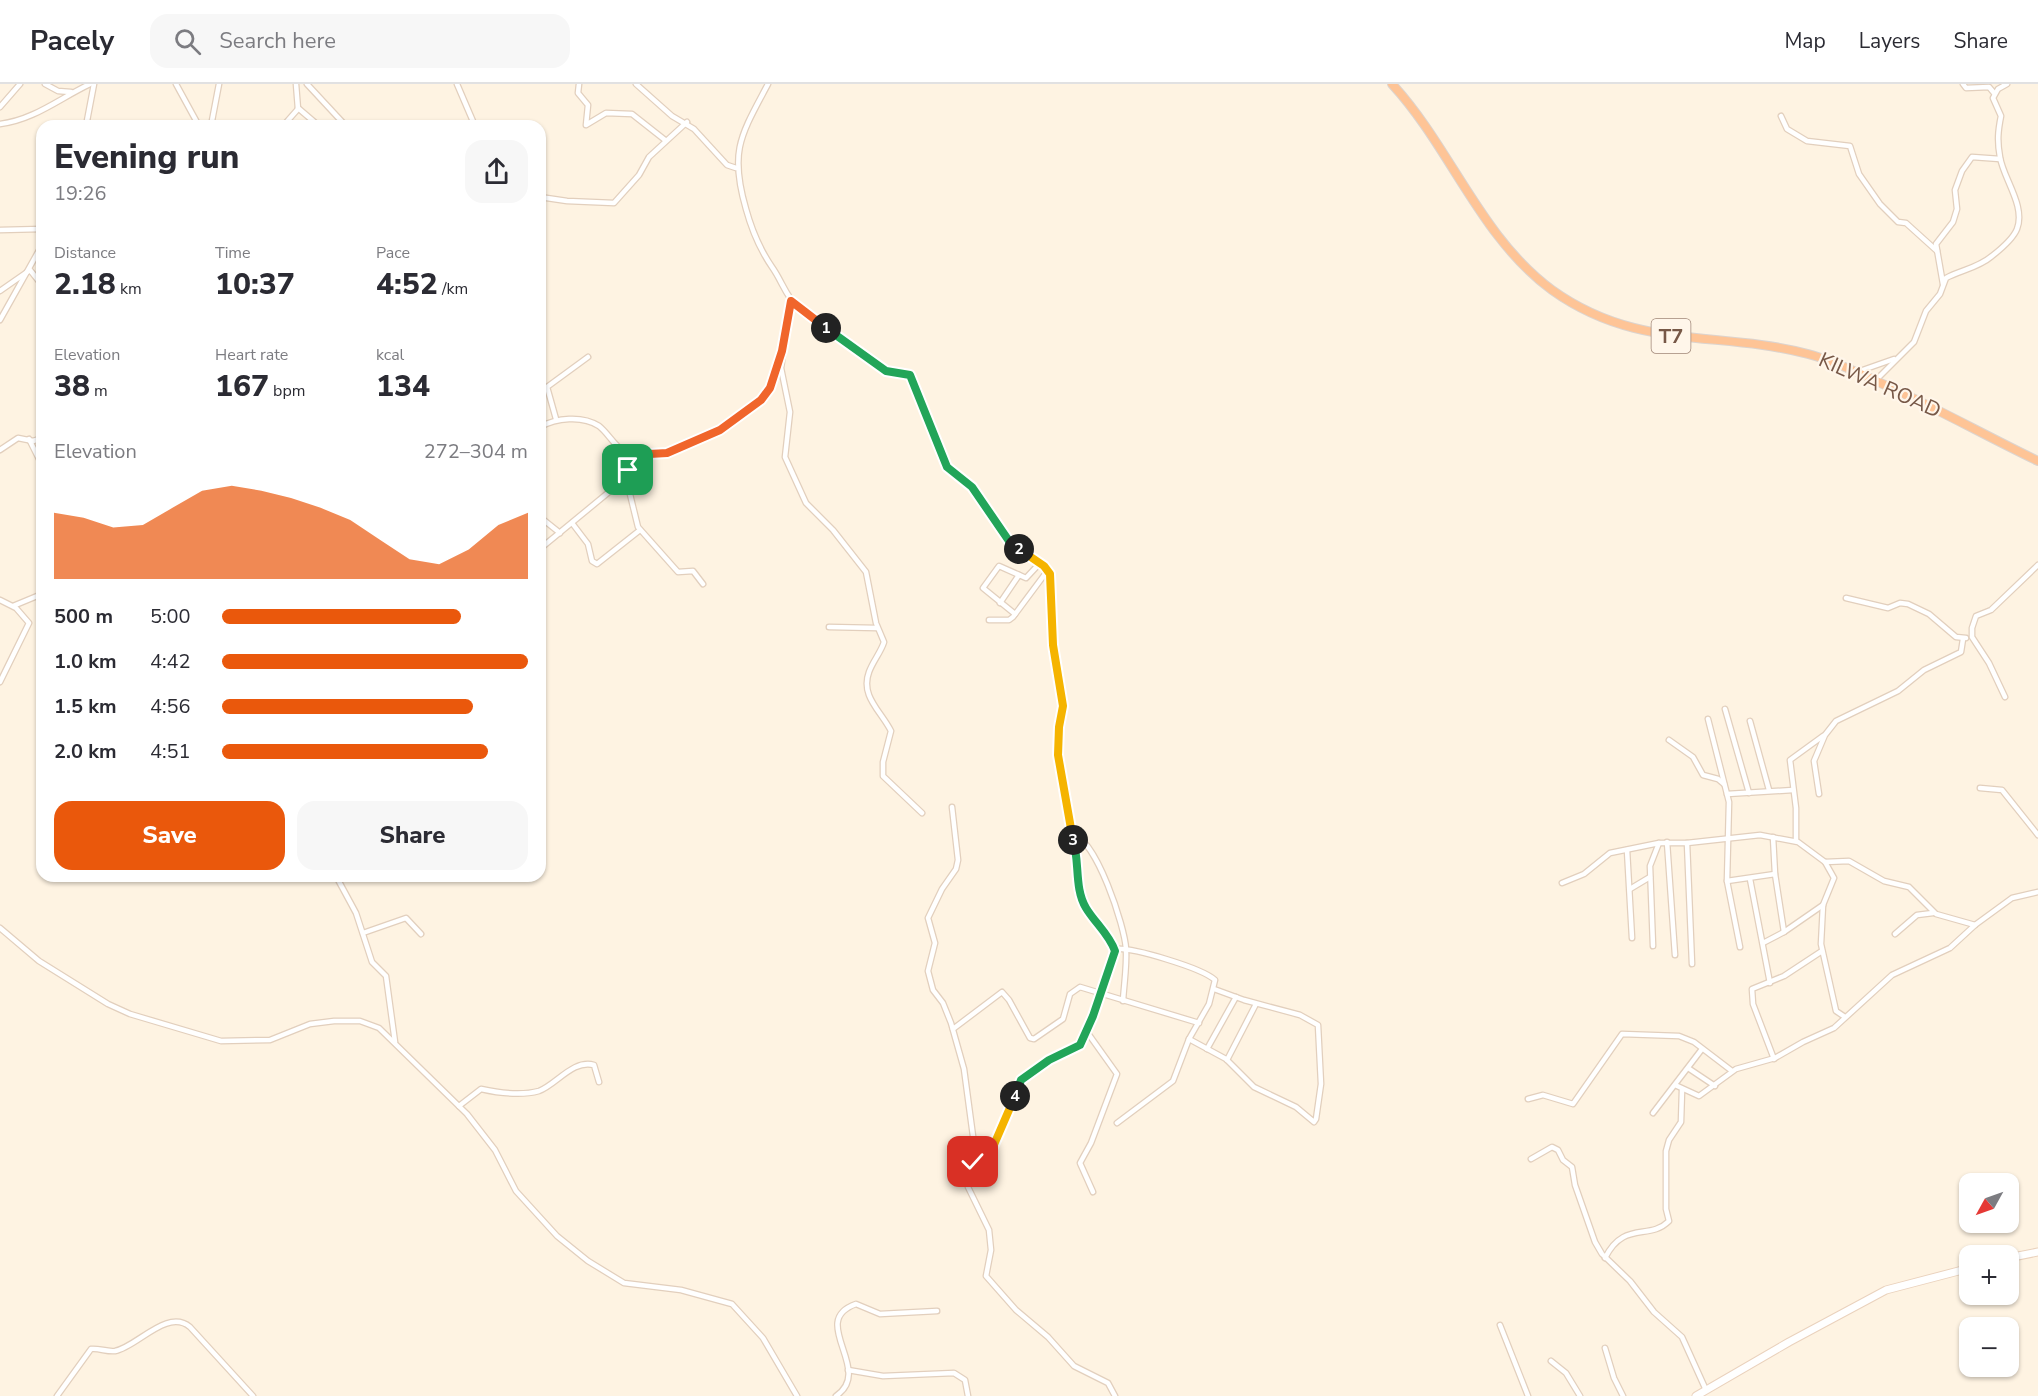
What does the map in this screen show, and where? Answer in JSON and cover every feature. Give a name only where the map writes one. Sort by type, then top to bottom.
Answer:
[{"type":"highway","name":"KILWA ROAD","points":[[1392,84],[1426,125],[1502,242],[1531,272],[1561,296],[1599,316],[1641,331],[1809,354],[1857,372],[2038,461]]},
{"type":"main road","points":[[2019,1256],[2038,1252]]},
{"type":"main road","points":[[1696,1396],[1789,1342],[1886,1290],[1959,1271]]},
{"type":"street","points":[[0,107],[19,84]]},
{"type":"street","points":[[45,84],[58,91],[73,92]]},
{"type":"street","points":[[0,124],[38,114],[73,92],[92,84]]},
{"type":"street","points":[[87,120],[92,84]]},
{"type":"street","points":[[176,84],[196,120]]},
{"type":"street","points":[[212,120],[219,84]]},
{"type":"street","points":[[288,120],[298,108],[296,84]]},
{"type":"street","points":[[307,84],[340,120]]},
{"type":"street","points":[[457,84],[472,120]]},
{"type":"street","points":[[579,84],[578,93],[588,105],[586,125],[606,112],[632,114],[665,140]]},
{"type":"street","points":[[636,84],[672,116],[687,122],[727,165],[736,168]]},
{"type":"street","points":[[768,84],[743,136],[736,168],[755,240],[781,280],[791,301],[868,360],[888,372],[910,375],[947,467],[972,487],[1011,543],[1048,570],[1053,645],[1063,706],[1059,727],[1058,755],[1077,878],[1085,904],[1102,926],[1114,949],[1101,995],[1087,1032],[1078,1047],[1049,1060],[1020,1081],[993,1147],[970,1179]]},
{"type":"street","points":[[1963,84],[1966,88],[1989,87],[1994,93]]},
{"type":"street","points":[[1875,381],[1894,359],[1914,342],[1926,311],[1948,277],[1970,270],[1993,256],[2017,230],[2019,221],[2016,204],[2000,159],[1997,129],[2001,116],[1993,99],[1994,93],[2007,84]]},
{"type":"street","points":[[298,108],[312,120]]},
{"type":"street","points":[[1782,116],[1788,130],[1807,141],[1850,146],[1860,174],[1880,204],[1898,222],[1907,223],[1937,251]]},
{"type":"street","points":[[546,197],[567,201],[614,203],[639,175],[647,160],[661,148],[665,140],[687,122]]},
{"type":"street","points":[[1943,286],[1937,242],[1955,216],[1955,190],[1968,160],[1974,157],[2000,159]]},
{"type":"street","points":[[0,230],[36,229]]},
{"type":"street","points":[[0,320],[36,258]]},
{"type":"street","points":[[30,270],[36,278]]},
{"type":"street","points":[[0,291],[30,270]]},
{"type":"street","points":[[791,301],[782,351],[781,373],[790,412],[785,457],[806,503],[833,530],[866,572],[877,628],[884,644],[871,668],[866,686],[878,714],[891,731],[883,762],[883,776],[922,813]]},
{"type":"street","points":[[546,424],[556,419],[598,426],[620,449],[632,455],[667,453],[720,430],[744,415],[768,391],[782,351]]},
{"type":"street","points":[[556,419],[547,387],[588,357]]},
{"type":"street","points":[[1857,372],[1894,359]]},
{"type":"street","points":[[0,450],[18,438],[36,438]]},
{"type":"street","points":[[29,439],[36,453]]},
{"type":"street","points":[[632,455],[626,478],[640,531],[666,556],[678,572],[693,572],[703,584]]},
{"type":"street","points":[[546,544],[626,478]]},
{"type":"street","points":[[546,522],[560,533]]},
{"type":"street","points":[[572,523],[588,544],[592,561],[598,564],[640,531]]},
{"type":"street","points":[[1016,614],[984,591],[986,583],[999,566],[1028,577],[1040,563]]},
{"type":"street","points":[[2005,697],[1989,663],[1972,637],[1976,616],[1991,610],[2038,565]]},
{"type":"street","points":[[989,621],[1009,620],[1016,614],[1048,570]]},
{"type":"street","points":[[1000,603],[1019,575]]},
{"type":"street","points":[[13,606],[36,596]]},
{"type":"street","points":[[1846,598],[1888,608],[1900,603],[1908,604],[1929,614],[1951,633],[1964,639],[1972,637]]},
{"type":"street","points":[[0,600],[13,606],[27,618],[29,624],[0,682]]},
{"type":"street","points":[[829,627],[877,628]]},
{"type":"street","points":[[1819,794],[1814,761],[1825,735],[1836,721],[1846,714],[1898,692],[1924,670],[1961,652],[1964,639]]},
{"type":"street","points":[[1725,709],[1749,793]]},
{"type":"street","points":[[1708,718],[1726,786],[1727,881],[1740,947]]},
{"type":"street","points":[[1750,721],[1769,790]]},
{"type":"street","points":[[1796,842],[1790,760],[1825,735]]},
{"type":"street","points":[[1669,740],[1693,757],[1703,775],[1718,779],[1726,786]]},
{"type":"street","points":[[1980,788],[2002,790],[2038,835]]},
{"type":"street","points":[[1727,794],[1793,789]]},
{"type":"street","points":[[952,807],[957,836],[957,866],[935,901],[928,919],[935,943],[928,968],[930,981],[943,1003],[953,1029],[964,1069],[974,1140],[970,1196],[989,1230],[991,1250],[985,1271],[988,1280],[1016,1310],[1048,1336],[1074,1366],[1104,1380],[1112,1388],[1115,1396]]},
{"type":"street","points":[[1072,834],[1081,838],[1112,894],[1126,949],[1123,1001]]},
{"type":"street","points":[[1562,883],[1584,874],[1605,855],[1659,843],[1687,843],[1728,837],[1773,837],[1796,842],[1811,850],[1824,862],[1834,878],[1822,905],[1822,951],[1836,1011],[1845,1017]]},
{"type":"street","points":[[1773,837],[1775,874],[1784,932]]},
{"type":"street","points":[[1667,842],[1675,955]]},
{"type":"street","points":[[1653,946],[1650,877],[1652,859],[1659,843]]},
{"type":"street","points":[[1687,843],[1692,964]]},
{"type":"street","points":[[1627,850],[1632,938]]},
{"type":"street","points":[[1824,862],[1849,861],[1884,881],[1909,887],[1933,913]]},
{"type":"street","points":[[1727,881],[1775,874]]},
{"type":"street","points":[[1630,889],[1650,877]]},
{"type":"street","points":[[1750,879],[1770,983]]},
{"type":"street","points":[[339,882],[356,912],[372,962],[386,976],[396,1045]]},
{"type":"street","points":[[1675,1085],[1695,1097],[1704,1094],[1732,1071],[1774,1059],[1803,1042],[1829,1031],[1892,975],[1944,952],[1975,925],[2012,898],[2038,892]]},
{"type":"street","points":[[1763,943],[1784,932],[1822,905]]},
{"type":"street","points":[[1895,934],[1917,915],[1933,913],[1975,925]]},
{"type":"street","points":[[363,933],[406,918],[421,934]]},
{"type":"street","points":[[0,928],[39,961],[108,1004],[130,1014],[221,1041],[270,1040],[310,1024],[350,1020],[379,1028],[459,1106],[489,1140],[516,1191],[565,1243],[588,1261],[624,1283],[681,1290],[732,1304],[763,1338],[797,1396]]},
{"type":"street","points":[[1114,949],[1126,949],[1213,978],[1214,989],[1189,1039],[1172,1082],[1117,1123]]},
{"type":"street","points":[[1774,1059],[1751,996],[1754,987],[1770,983],[1822,951]]},
{"type":"street","points":[[953,1029],[1002,992],[1009,1000],[1030,1038],[1034,1039],[1064,1018],[1069,997],[1074,989],[1080,987],[1199,1023]]},
{"type":"street","points":[[1189,1039],[1227,1060],[1254,1087],[1296,1107],[1314,1122],[1321,1084],[1318,1026],[1300,1015],[1256,1004],[1214,989]]},
{"type":"street","points":[[1208,1048],[1236,997]]},
{"type":"street","points":[[1227,1060],[1256,1004]]},
{"type":"street","points":[[1087,1032],[1117,1074],[1091,1143],[1080,1163],[1093,1192]]},
{"type":"street","points":[[1528,1099],[1543,1095],[1573,1104],[1620,1034],[1679,1035],[1732,1071]]},
{"type":"street","points":[[1653,1113],[1702,1049]]},
{"type":"street","points":[[459,1106],[481,1089],[499,1093],[541,1090],[560,1076],[588,1064],[594,1065],[599,1082]]},
{"type":"street","points":[[1688,1068],[1715,1086]]},
{"type":"street","points":[[1605,1258],[1615,1242],[1623,1236],[1661,1227],[1669,1221],[1666,1209],[1666,1151],[1668,1140],[1681,1122],[1682,1090]]},
{"type":"street","points":[[1531,1159],[1552,1147],[1571,1165],[1593,1236],[1605,1258],[1630,1281],[1654,1312],[1682,1337],[1706,1390]]},
{"type":"street","points":[[836,1396],[848,1385],[848,1370],[844,1347],[836,1328],[839,1316],[852,1305],[891,1315],[937,1311]]},
{"type":"street","points":[[57,1396],[91,1349],[118,1350],[160,1326],[180,1322],[190,1327],[253,1396]]},
{"type":"street","points":[[1500,1325],[1528,1396]]},
{"type":"street","points":[[1605,1348],[1614,1378],[1623,1396]]},
{"type":"street","points":[[1551,1361],[1566,1373],[1580,1396]]},
{"type":"street","points":[[848,1370],[890,1376],[954,1372],[965,1380],[968,1396]]},
{"type":"route","points":[[628,470],[632,455],[667,453],[710,435],[744,415],[765,396],[770,388],[782,351],[791,301],[868,360],[888,372],[910,375],[947,467],[972,487],[1011,543],[1044,566],[1050,574],[1053,645],[1063,706],[1059,727],[1058,755],[1067,794],[1076,854],[1077,878],[1086,908],[1102,926],[1115,951],[1089,1029],[1080,1045],[1076,1049],[1049,1060],[1021,1080],[993,1147],[970,1179],[973,1162]]}]
